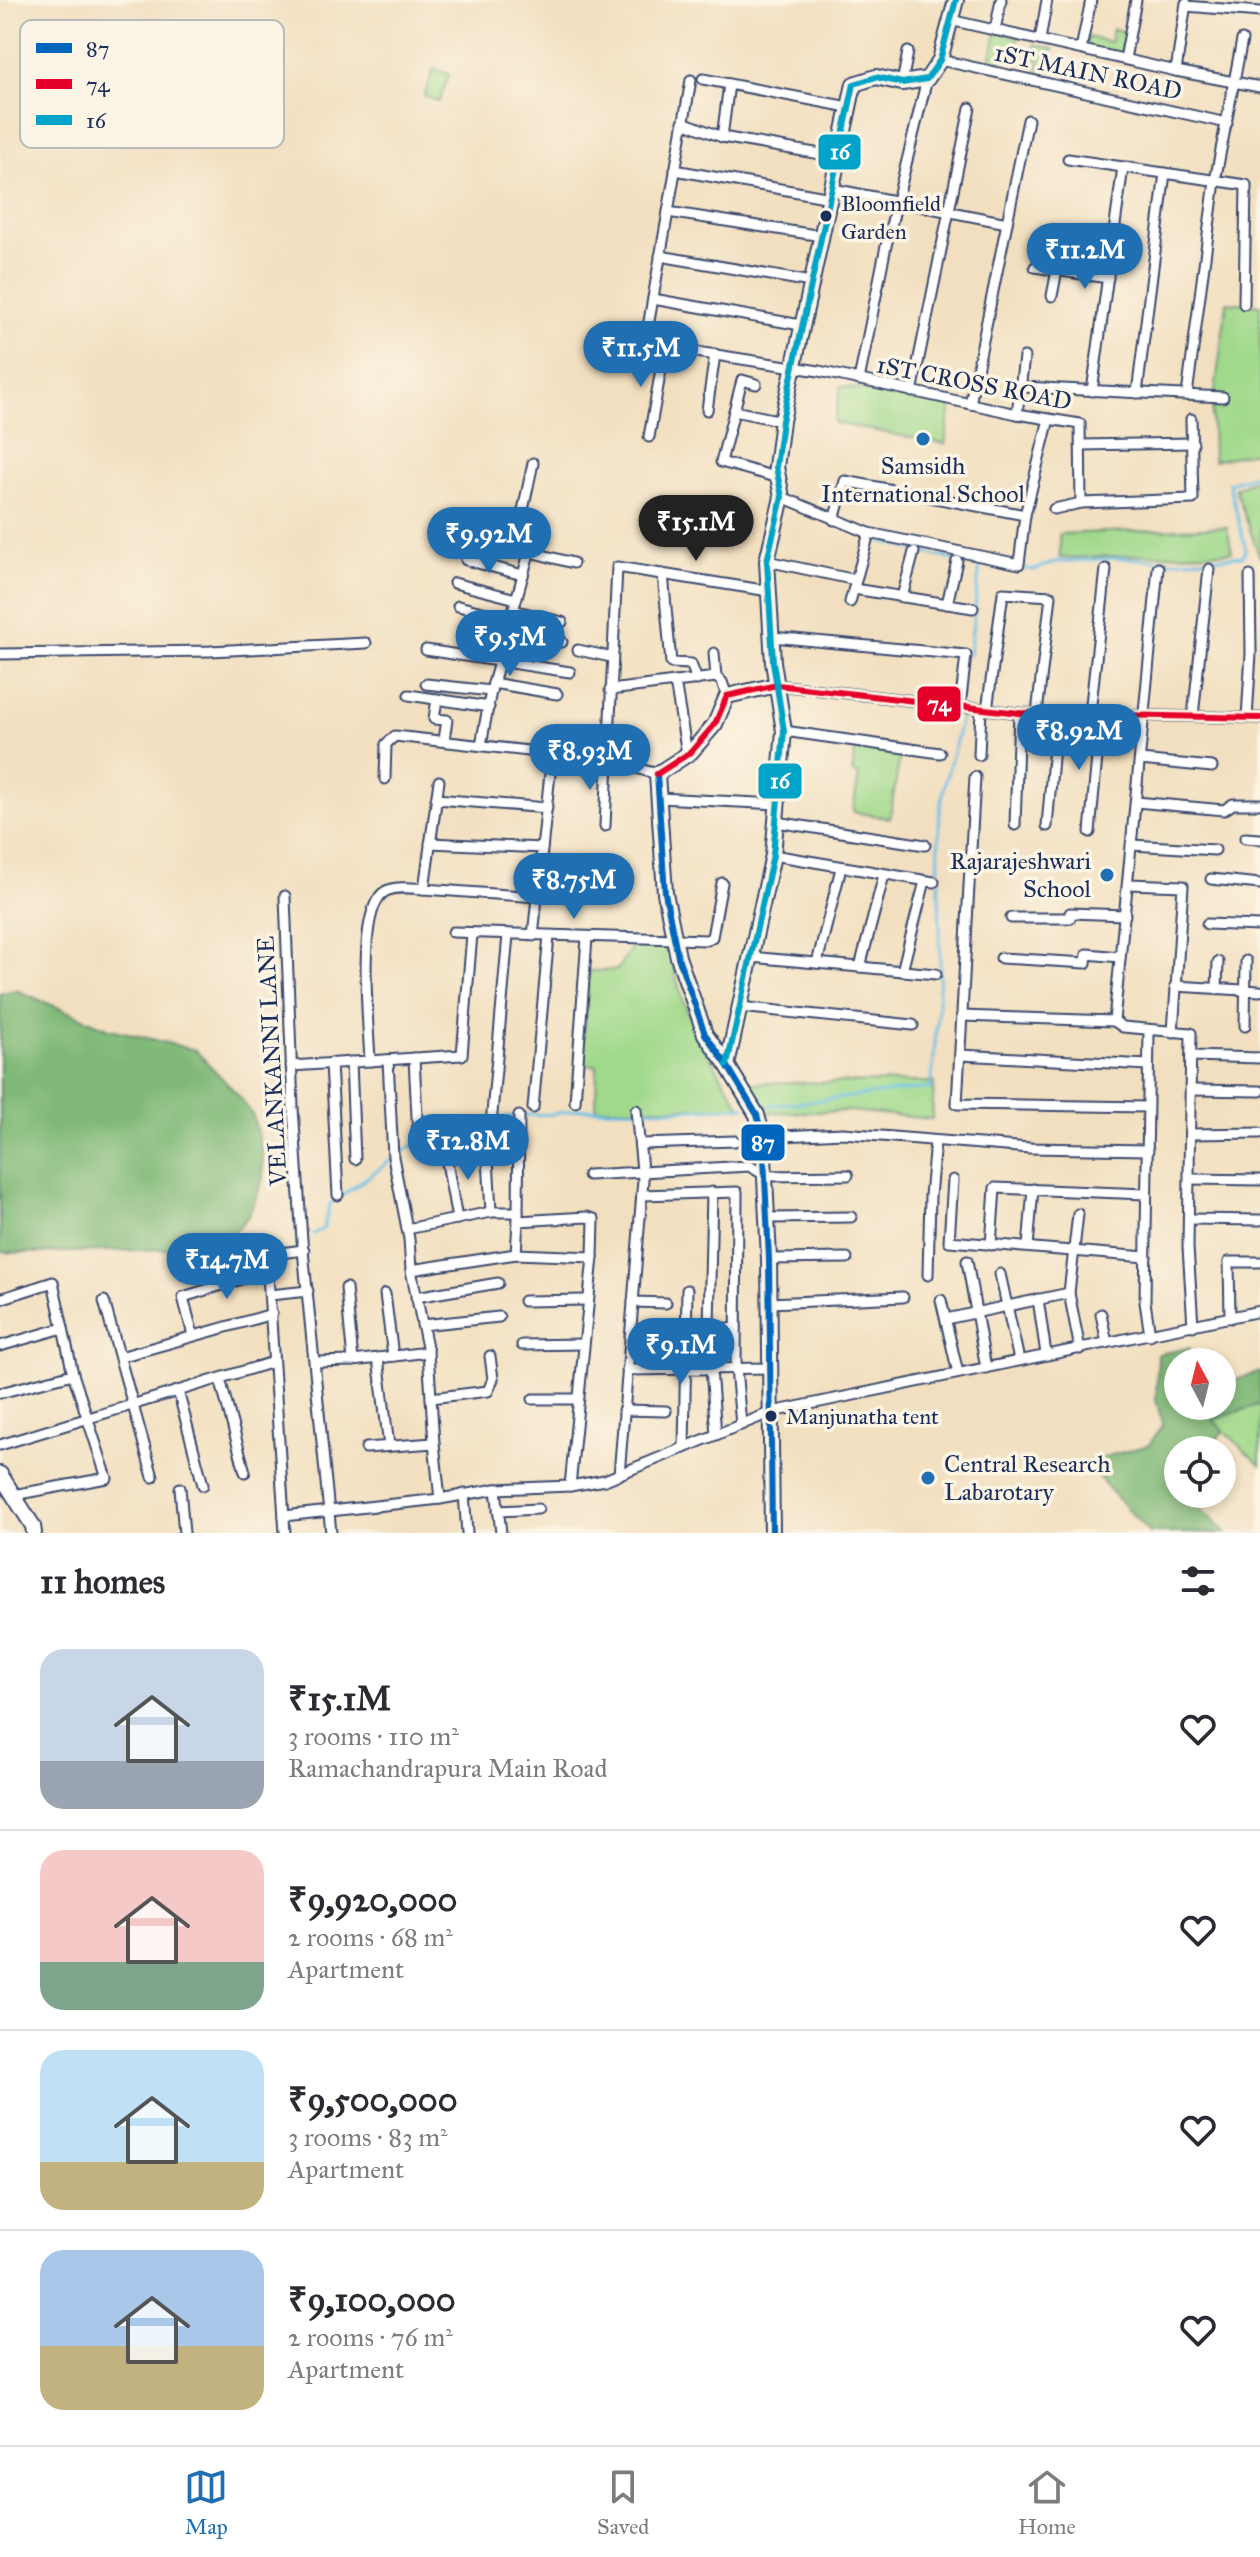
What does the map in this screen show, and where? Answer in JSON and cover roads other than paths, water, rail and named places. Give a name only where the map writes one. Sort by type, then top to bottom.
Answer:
[{"type":"street","points":[[727,1065],[773,855],[784,731],[773,662],[767,561],[782,497],[776,467],[801,325],[854,84],[876,77],[902,83],[927,79],[940,60],[956,0]]},
{"type":"street","points":[[995,30],[1001,0]]},
{"type":"street","points":[[1040,40],[1047,0]]},
{"type":"street","points":[[1081,49],[1091,0]]},
{"type":"street","points":[[1125,59],[1136,0]]},
{"type":"street","points":[[1176,71],[1186,3],[1260,12]]},
{"type":"street","points":[[950,20],[1260,87]]},
{"type":"street","points":[[1187,395],[1215,181],[1242,40]]},
{"type":"street","points":[[902,83],[908,52]]},
{"type":"street","name":"1ST MAIN ROAD","points":[[940,60],[1227,123]]},
{"type":"street","points":[[703,79],[848,107]]},
{"type":"street","name":"1ST CROSS ROAD","points":[[859,380],[927,79]]},
{"type":"street","points":[[691,80],[653,299],[801,325]]},
{"type":"street","points":[[722,137],[729,84]]},
{"type":"street","points":[[912,392],[970,108]]},
{"type":"street","points":[[970,404],[1028,120]]},
{"type":"street","points":[[683,122],[722,137],[838,157]]},
{"type":"street","points":[[1068,159],[1246,185],[1244,304]]},
{"type":"street","points":[[1092,391],[1123,167]]},
{"type":"street","points":[[675,170],[897,202],[1007,223]]},
{"type":"street","points":[[1137,393],[1165,173]]},
{"type":"street","points":[[668,212],[822,236]]},
{"type":"street","points":[[660,256],[811,282]]},
{"type":"street","points":[[1035,267],[1108,278]]},
{"type":"street","points":[[1052,296],[1057,270]]},
{"type":"street","name":"1ST CROSS ROAD","points":[[653,299],[645,344],[859,380],[1017,414],[1080,424],[1081,445]]},
{"type":"street","points":[[649,437],[665,347]]},
{"type":"street","points":[[707,410],[715,354]]},
{"type":"street","points":[[1017,414],[1024,357]]},
{"type":"street","points":[[756,384],[742,380],[721,462],[779,478]]},
{"type":"street","points":[[1022,387],[1223,397]]},
{"type":"street","points":[[734,411],[782,421]]},
{"type":"street","points":[[782,497],[869,533],[1019,564],[1025,515],[1049,419]]},
{"type":"street","points":[[1054,509],[1081,503],[1193,499],[1191,419]]},
{"type":"street","points":[[1081,503],[1081,445],[1193,443]]},
{"type":"street","points":[[481,745],[492,687],[534,535],[519,529],[533,463]]},
{"type":"street","points":[[834,520],[845,481],[1025,515]]},
{"type":"street","points":[[850,602],[869,533]]},
{"type":"street","points":[[484,540],[573,563]]},
{"type":"street","points":[[902,597],[914,552]]},
{"type":"street","points":[[466,560],[523,575]]},
{"type":"street","points":[[767,561],[902,597],[973,608]]},
{"type":"street","points":[[947,604],[957,561]]},
{"type":"street","points":[[605,826],[617,567],[769,591]]},
{"type":"street","points":[[1114,1021],[1158,568]]},
{"type":"street","points":[[1090,832],[1106,569]]},
{"type":"street","points":[[1193,716],[1209,569]]},
{"type":"street","points":[[663,574],[671,663],[691,664],[697,680]]},
{"type":"street","points":[[1247,718],[1256,653],[1250,576]]},
{"type":"street","points":[[454,583],[516,599]]},
{"type":"street","points":[[979,755],[1003,593],[1051,596],[1037,713]]},
{"type":"street","points":[[458,606],[562,622]]},
{"type":"street","points":[[507,632],[562,642]]},
{"type":"street","points":[[772,637],[966,655],[960,707]]},
{"type":"street","points":[[0,654],[210,651],[366,643]]},
{"type":"street","points":[[426,650],[570,672]]},
{"type":"street","points":[[578,650],[611,657]]},
{"type":"street","points":[[385,779],[386,744],[395,736],[609,760],[657,774],[687,754],[715,724],[727,696],[722,682],[716,677],[714,653]]},
{"type":"street","points":[[610,690],[716,677]]},
{"type":"street","points":[[675,682],[687,754]]},
{"type":"street","points":[[426,684],[557,694]]},
{"type":"street","points":[[727,696],[777,685],[1019,713],[1260,718]]},
{"type":"street","points":[[409,695],[489,707]]},
{"type":"street","points":[[437,699],[434,719],[447,720],[444,740]]},
{"type":"street","points":[[1015,825],[1019,713]]},
{"type":"street","points":[[1047,826],[1057,713]]},
{"type":"street","points":[[784,731],[940,753]]},
{"type":"street","points":[[533,936],[552,754]]},
{"type":"street","points":[[1140,760],[1212,767]]},
{"type":"street","points":[[657,774],[665,893],[674,940],[705,1034],[757,1115],[763,1137],[769,1259],[772,1533]]},
{"type":"street","points":[[975,777],[957,1104],[1147,1107]]},
{"type":"street","points":[[424,889],[439,781]]},
{"type":"street","points":[[659,798],[777,804]]},
{"type":"street","points":[[436,799],[547,808]]},
{"type":"street","points":[[1136,802],[1224,810],[1233,804],[1260,804]]},
{"type":"street","points":[[776,822],[925,845]]},
{"type":"street","points":[[1245,838],[1260,839]]},
{"type":"street","points":[[430,843],[542,848]]},
{"type":"street","points":[[1132,845],[1215,850]]},
{"type":"street","points":[[773,855],[929,881],[902,971]]},
{"type":"street","points":[[817,963],[841,868]]},
{"type":"street","points":[[860,967],[884,875]]},
{"type":"street","points":[[1211,879],[1260,884]]},
{"type":"street","points":[[453,932],[710,939],[722,883]]},
{"type":"street","points":[[1128,884],[1183,886],[1173,1032]]},
{"type":"street","points":[[370,1061],[366,948],[374,905],[384,892],[405,888],[537,897]]},
{"type":"street","name":"VELANKANNI LANE","points":[[285,896],[291,1066],[304,1250],[331,1533]]},
{"type":"street","points":[[1011,918],[1070,918],[1070,913],[1125,915]]},
{"type":"street","points":[[1207,924],[1260,926]]},
{"type":"street","points":[[291,1066],[462,1055],[472,934]]},
{"type":"street","points":[[491,1212],[488,1158],[508,935]]},
{"type":"street","points":[[533,1108],[549,936]]},
{"type":"street","points":[[575,1102],[587,938]]},
{"type":"street","points":[[1001,958],[1086,963],[1087,954],[1120,957]]},
{"type":"street","points":[[751,957],[936,974]]},
{"type":"street","points":[[1245,1026],[1246,961]]},
{"type":"street","points":[[1217,989],[1218,962]]},
{"type":"street","points":[[1175,986],[1260,991]]},
{"type":"street","points":[[740,1007],[913,1025]]},
{"type":"street","points":[[962,1016],[1114,1021],[1123,1027],[1191,1033],[1188,1270],[1193,1326]]},
{"type":"street","points":[[1149,1031],[1145,1302],[1150,1335]]},
{"type":"street","points":[[960,1055],[1148,1065]]},
{"type":"street","points":[[1191,1056],[1260,1058]]},
{"type":"street","points":[[414,1058],[418,1136]]},
{"type":"street","points":[[388,1060],[393,1157],[428,1352],[440,1499]]},
{"type":"street","points":[[351,1062],[355,1159]]},
{"type":"street","points":[[331,1063],[338,1195]]},
{"type":"street","points":[[1191,1090],[1260,1091]]},
{"type":"street","points":[[619,1475],[642,1195],[641,1144],[636,1110]]},
{"type":"street","points":[[516,1254],[519,1116]]},
{"type":"street","points":[[763,1137],[843,1133],[1030,1148],[1148,1150]]},
{"type":"street","points":[[1190,1134],[1260,1133]]},
{"type":"street","points":[[641,1144],[735,1141]]},
{"type":"street","points":[[928,1275],[935,1142]]},
{"type":"street","points":[[445,1151],[457,1219]]},
{"type":"street","points":[[588,1175],[749,1166],[767,1176],[848,1175]]},
{"type":"street","points":[[1190,1179],[1260,1180]]},
{"type":"street","points":[[953,1180],[949,1241],[1146,1257]]},
{"type":"street","points":[[991,1245],[995,1188],[1146,1194]]},
{"type":"street","points":[[1028,1247],[1033,1189]]},
{"type":"street","points":[[712,1192],[709,1327],[736,1329]]},
{"type":"street","points":[[642,1195],[737,1192],[736,1368],[741,1425]]},
{"type":"street","points":[[407,1229],[491,1212],[518,1216],[591,1217],[594,1222],[593,1257],[570,1486]]},
{"type":"street","points":[[1078,1214],[1069,1293],[1080,1349]]},
{"type":"street","points":[[767,1218],[851,1217]]},
{"type":"street","points":[[1190,1219],[1260,1220]]},
{"type":"street","points":[[263,1244],[264,1255],[304,1250]]},
{"type":"street","points":[[411,1270],[516,1254],[593,1257]]},
{"type":"street","points":[[769,1259],[847,1258]]},
{"type":"street","points":[[967,1261],[986,1368]]},
{"type":"street","points":[[1230,1318],[1229,1262],[1260,1262]]},
{"type":"street","points":[[193,1335],[183,1297],[268,1266],[285,1533]]},
{"type":"street","points":[[1000,1274],[1019,1360]]},
{"type":"street","points":[[0,1299],[53,1282],[73,1374],[107,1478],[13,1495]]},
{"type":"street","points":[[416,1297],[498,1283]]},
{"type":"street","points":[[346,1288],[353,1361]]},
{"type":"street","points":[[684,1448],[687,1290]]},
{"type":"street","points":[[270,1295],[308,1291]]},
{"type":"street","points":[[946,1319],[1069,1293]]},
{"type":"street","points":[[385,1294],[393,1356]]},
{"type":"street","points":[[770,1303],[903,1297]]},
{"type":"street","points":[[1038,1299],[1046,1354]]},
{"type":"street","points":[[524,1301],[588,1300]]},
{"type":"street","points":[[941,1300],[958,1373]]},
{"type":"street","points":[[104,1301],[153,1477]]},
{"type":"street","points":[[633,1302],[666,1303]]},
{"type":"street","points":[[284,1516],[440,1499],[496,1489],[570,1486],[605,1480],[772,1412],[1260,1311]]},
{"type":"street","points":[[120,1357],[272,1314]]},
{"type":"street","points":[[1101,1314],[1107,1343]]},
{"type":"street","points":[[422,1325],[499,1317]]},
{"type":"street","points":[[0,1346],[63,1328]]},
{"type":"street","points":[[630,1335],[663,1335]]},
{"type":"street","points":[[522,1345],[583,1344]]},
{"type":"street","points":[[315,1362],[428,1352]]},
{"type":"street","points":[[431,1398],[488,1391],[493,1379],[490,1356]]},
{"type":"street","points":[[378,1358],[389,1446]]},
{"type":"street","points":[[0,1445],[273,1362]]},
{"type":"street","points":[[627,1370],[771,1368]]},
{"type":"street","points":[[711,1369],[716,1435]]},
{"type":"street","points":[[0,1393],[73,1374]]},
{"type":"street","points":[[220,1379],[245,1472]]},
{"type":"street","points":[[178,1391],[203,1485]]},
{"type":"street","points":[[533,1399],[578,1399]]},
{"type":"street","points":[[623,1410],[666,1411]]},
{"type":"street","points":[[366,1448],[434,1443]]},
{"type":"street","points":[[0,1474],[37,1531]]},
{"type":"street","points":[[180,1488],[184,1533]]},
{"type":"street","points":[[496,1489],[501,1533]]},
{"type":"street","points":[[464,1494],[467,1533]]},
{"type":"street","points":[[498,1511],[538,1509]]},
{"type":"waterway","points":[[871,538],[964,563],[1035,570],[1054,562],[1120,558],[1169,561],[1243,556],[1246,550],[1229,483],[1260,474]]},
{"type":"waterway","points":[[834,524],[857,533]]},
{"type":"waterway","points":[[969,655],[980,565]]},
{"type":"waterway","points":[[757,1107],[931,1088],[940,965],[940,812],[962,710]]},
{"type":"waterway","points":[[313,1234],[323,1229],[330,1204],[410,1147],[458,1128],[512,1116],[581,1109],[745,1107]]},
{"type":"place","name":"Bloomfield Garden","points":[[826,216]]},
{"type":"place","name":"Samsidh International School","points":[[923,439]]},
{"type":"place","name":"Rajarajeshwari School","points":[[1107,875]]},
{"type":"place","name":"Manjunatha tent","points":[[771,1416]]},
{"type":"place","name":"Central Research Labarotary","points":[[928,1478]]}]
